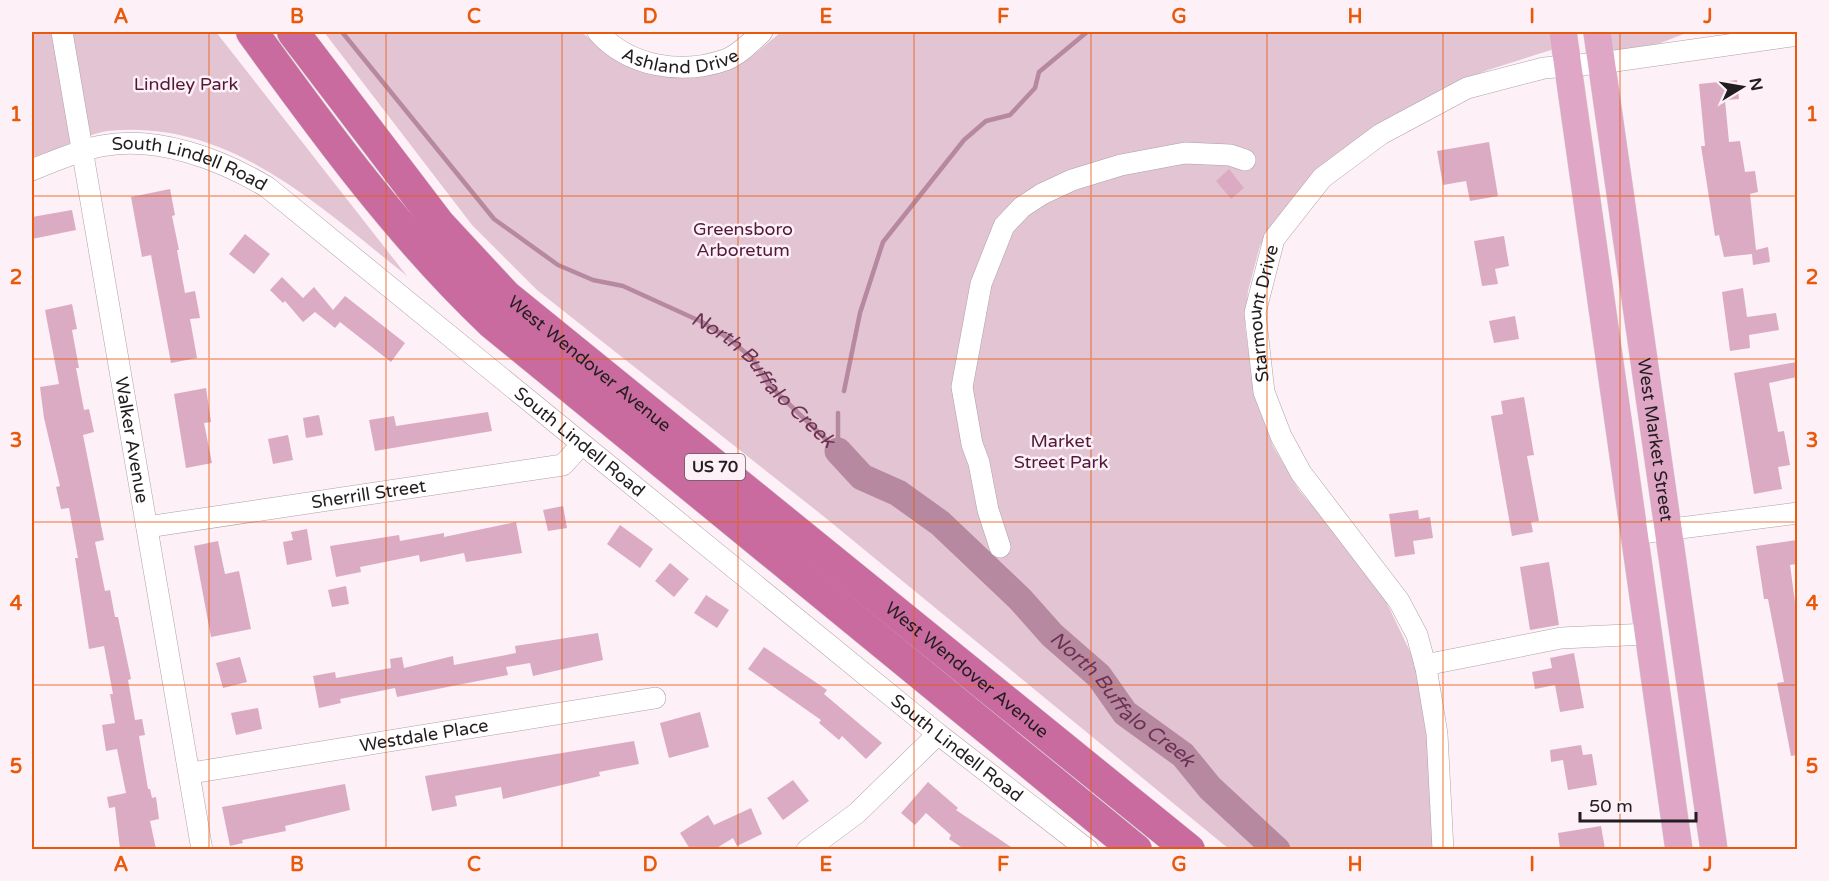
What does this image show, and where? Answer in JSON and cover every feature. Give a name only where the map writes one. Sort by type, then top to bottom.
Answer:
[{"type":"highway","name":"West Wendover Avenue","points":[[252,32],[299,97],[423,252],[492,323],[1136,849]]},
{"type":"highway","name":"West Wendover Avenue","points":[[293,32],[439,224],[506,296],[1189,849]]},
{"type":"main road","name":"West Market Street","points":[[1563,32],[1633,534],[1642,635],[1679,849]]},
{"type":"main road","name":"West Market Street","points":[[1597,32],[1714,849]]},
{"type":"street","name":"Walker Avenue","points":[[62,32],[191,773],[202,849]]},
{"type":"street","name":"Ashland Drive","points":[[598,32],[630,55],[648,63],[670,68],[725,60],[744,48],[762,32]]},
{"type":"street","name":"Starmount Drive","points":[[1443,849],[1437,734],[1427,671],[1417,635],[1400,601],[1301,473],[1281,436],[1264,392],[1255,313],[1274,239],[1322,178],[1381,134],[1467,88],[1544,68],[1601,63],[1709,40],[1797,35]]},
{"type":"street","name":"South Lindell Road","points":[[32,170],[82,150],[104,145],[142,144],[181,151],[236,169],[267,187],[938,734],[1088,849]]},
{"type":"street","points":[[1000,547],[988,510],[962,387],[981,284],[1004,226],[1022,207],[1042,194],[1072,180],[1121,165],[1185,153],[1230,155],[1245,160]]},
{"type":"street","name":"Sherrill Street","points":[[147,528],[563,465],[581,445]]},
{"type":"street","points":[[1633,534],[1797,513]]},
{"type":"street","points":[[1427,671],[1618,644],[1642,635]]},
{"type":"street","name":"Westdale Place","points":[[191,773],[655,699]]},
{"type":"street","points":[[807,849],[857,813],[938,734]]},
{"type":"green space","name":"Lindley Park","points":[[32,32],[216,32],[407,276],[306,196],[233,153],[194,138],[152,131],[100,132],[32,160]]},
{"type":"green space","name":"Market Street Park","points":[[324,32],[581,32],[612,55],[730,69],[751,57],[781,32],[1551,32],[1554,49],[1488,70],[1446,87],[1380,125],[1281,214],[1260,246],[1248,291],[1245,326],[1255,398],[1273,446],[1299,490],[1349,549],[1384,597],[1416,664],[1428,742],[1433,849],[1229,849],[822,515],[537,290],[472,225]]},
{"type":"green space","points":[[1607,32],[1689,32],[1658,44],[1615,51],[1609,46]]},
{"type":"building","points":[[1737,80],[1739,99],[1725,100],[1729,142],[1740,141],[1745,172],[1755,171],[1758,192],[1750,194],[1756,250],[1768,247],[1770,262],[1753,265],[1752,254],[1724,257],[1719,235],[1715,236],[1701,146],[1705,146],[1699,84]]},
{"type":"building","points":[[1489,142],[1498,196],[1470,201],[1466,181],[1443,185],[1437,151]]},
{"type":"building","points":[[1229,169],[1244,188],[1231,199],[1216,181]]},
{"type":"building","points":[[170,189],[175,215],[172,216],[185,293],[195,291],[200,318],[190,319],[197,358],[171,363],[151,255],[142,257],[131,197]]},
{"type":"building","points":[[72,210],[76,230],[32,239],[32,217]]},
{"type":"building","points":[[245,234],[270,254],[254,274],[229,254]]},
{"type":"building","points":[[1504,236],[1509,266],[1495,269],[1498,284],[1482,286],[1474,241]]},
{"type":"building","points":[[282,277],[303,298],[314,287],[333,310],[345,296],[405,343],[391,362],[340,322],[335,328],[315,312],[303,322],[285,301],[283,303],[270,290]]},
{"type":"building","points":[[1743,288],[1747,317],[1776,313],[1779,330],[1749,335],[1750,348],[1730,351],[1722,292]]},
{"type":"building","points":[[72,304],[77,329],[72,330],[79,368],[76,368],[84,410],[89,409],[94,432],[83,435],[104,540],[95,542],[105,591],[110,590],[115,617],[118,617],[131,679],[128,680],[135,720],[142,719],[145,735],[139,736],[148,789],[150,789],[152,798],[156,797],[159,819],[150,821],[156,849],[120,849],[115,807],[109,808],[107,797],[126,793],[117,749],[106,751],[102,725],[115,723],[110,694],[113,694],[104,646],[89,649],[75,558],[78,558],[69,508],[61,509],[56,487],[60,486],[44,418],[40,387],[59,384],[45,310]]},
{"type":"building","points":[[1515,316],[1519,339],[1494,343],[1489,321]]},
{"type":"building","points":[[1797,362],[1797,377],[1769,383],[1778,432],[1784,431],[1790,465],[1778,467],[1782,489],[1754,494],[1734,373]]},
{"type":"building","points":[[206,388],[211,422],[204,423],[212,463],[186,468],[174,394]]},
{"type":"building","points":[[1524,397],[1534,455],[1527,456],[1539,521],[1531,522],[1533,532],[1512,536],[1491,416],[1503,414],[1501,401]]},
{"type":"building","points":[[488,412],[492,431],[375,451],[369,420],[394,416],[396,426]]},
{"type":"building","points":[[319,415],[323,435],[306,438],[303,418]]},
{"type":"building","points":[[288,435],[293,460],[273,464],[268,439]]},
{"type":"building","points":[[563,506],[567,528],[548,531],[543,510]]},
{"type":"building","points":[[1418,510],[1419,519],[1430,517],[1433,538],[1413,541],[1415,554],[1395,557],[1389,514]]},
{"type":"building","points":[[516,522],[522,553],[466,562],[464,553],[420,562],[419,555],[360,567],[361,572],[336,577],[330,546],[399,535],[400,541],[444,533],[444,537]]},
{"type":"building","points":[[620,525],[653,549],[640,568],[607,544]]},
{"type":"building","points":[[307,529],[312,560],[287,565],[283,542],[293,540],[291,532]]},
{"type":"building","points":[[1797,540],[1797,564],[1790,565],[1797,617],[1797,755],[1791,756],[1777,683],[1784,682],[1768,599],[1764,599],[1756,546]]},
{"type":"building","points":[[218,541],[225,574],[239,571],[251,629],[211,637],[194,546]]},
{"type":"building","points":[[1549,562],[1559,625],[1530,630],[1520,567]]},
{"type":"building","points":[[670,563],[689,579],[674,597],[655,581]]},
{"type":"building","points":[[346,586],[349,604],[332,607],[328,590]]},
{"type":"building","points":[[706,595],[729,610],[717,628],[694,613]]},
{"type":"building","points":[[598,633],[603,660],[533,676],[530,663],[506,667],[508,675],[397,697],[395,688],[340,699],[341,703],[319,708],[313,676],[335,672],[336,678],[391,668],[390,659],[402,657],[404,668],[453,656],[454,665],[516,653],[515,646]]},
{"type":"building","points":[[764,647],[827,690],[824,694],[882,743],[866,759],[842,736],[839,740],[819,723],[821,720],[748,669]]},
{"type":"building","points":[[1574,653],[1584,708],[1560,712],[1555,685],[1535,689],[1532,672],[1552,668],[1550,658]]},
{"type":"building","points":[[240,657],[247,682],[223,688],[216,663]]},
{"type":"building","points":[[258,708],[262,729],[236,735],[231,713]]},
{"type":"building","points":[[700,712],[709,747],[669,758],[660,723]]},
{"type":"building","points":[[634,741],[639,764],[599,772],[600,776],[503,799],[501,787],[455,796],[457,806],[432,811],[425,776]]},
{"type":"building","points":[[1581,745],[1583,755],[1592,754],[1597,785],[1568,790],[1563,760],[1551,762],[1550,750]]},
{"type":"building","points":[[793,780],[809,801],[783,820],[767,798]]},
{"type":"building","points":[[928,782],[958,808],[956,810],[1014,849],[964,849],[949,839],[951,835],[926,813],[915,825],[901,813]]},
{"type":"building","points":[[345,784],[350,810],[285,826],[286,831],[242,840],[243,843],[230,846],[222,807]]},
{"type":"building","points":[[751,808],[762,834],[737,846],[733,838],[715,849],[690,849],[680,833],[708,815],[714,825]]},
{"type":"building","points":[[1601,826],[1605,849],[1560,849],[1558,833]]},
{"type":"waterway","name":"North Buffalo Creek","points":[[342,32],[494,219],[558,265],[593,280],[623,286],[702,322],[728,338],[753,359],[768,384],[838,451]]},
{"type":"waterway","points":[[844,391],[860,313],[883,242],[964,140],[986,121],[1010,115],[1035,88],[1039,72],[1087,32]]},
{"type":"waterway","points":[[838,413],[838,451]]},
{"type":"waterway","name":"North Buffalo Creek","points":[[838,451],[862,477],[898,493],[940,523],[1020,599],[1052,635],[1099,676],[1125,713],[1183,755],[1210,788],[1277,850]]},
{"type":"park label","name":"Greensboro Arboretum","points":[[743,239]]}]
